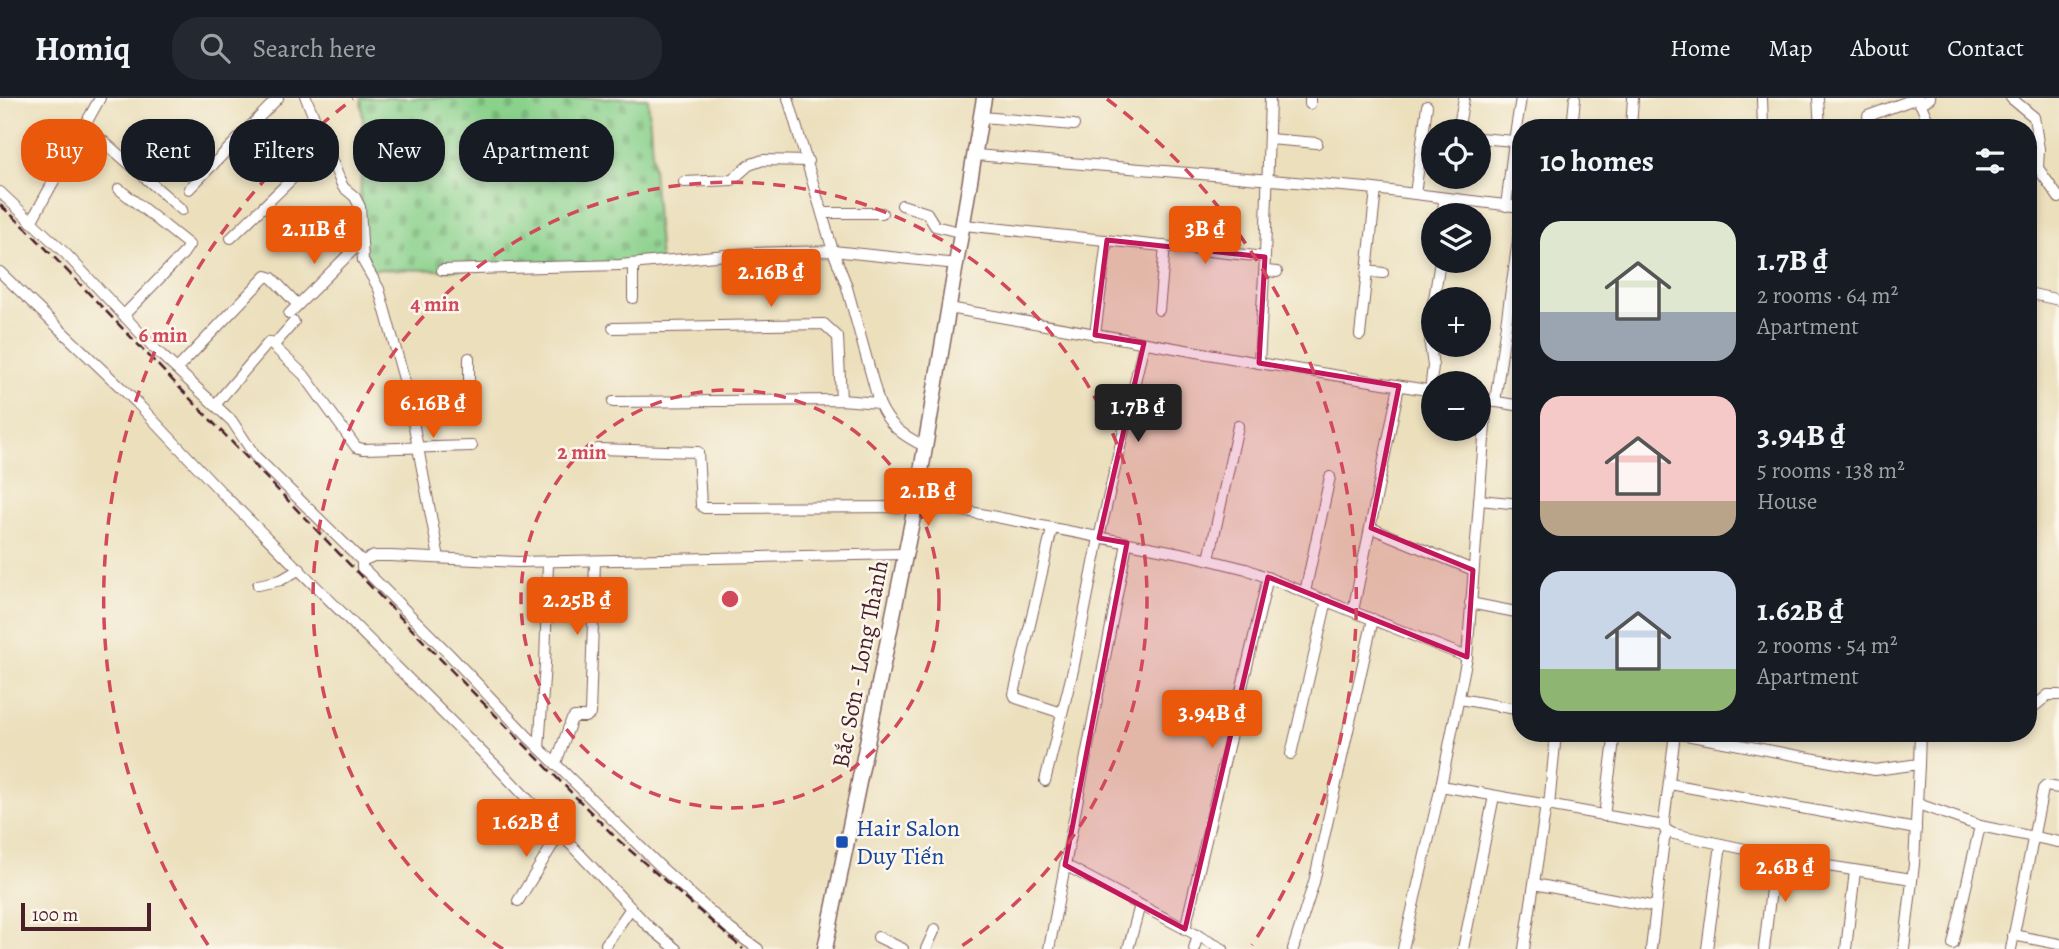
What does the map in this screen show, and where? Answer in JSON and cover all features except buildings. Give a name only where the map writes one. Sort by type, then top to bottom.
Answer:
[{"type":"main road","name":"Bắc Sơn - Long Thành","points":[[825,949],[915,504],[964,229],[984,98]]},
{"type":"street","points":[[90,119],[100,98]]},
{"type":"street","points":[[215,163],[278,98]]},
{"type":"street","points":[[306,98],[315,119]]},
{"type":"street","points":[[788,98],[833,251],[846,284],[879,403],[896,431],[924,446]]},
{"type":"street","points":[[1259,363],[1271,271],[1265,257],[1270,98]]},
{"type":"street","points":[[1460,119],[1464,98]]},
{"type":"street","points":[[1518,119],[1521,98]]},
{"type":"street","points":[[1573,119],[1574,98]]},
{"type":"street","points":[[1632,119],[1633,98]]},
{"type":"street","points":[[1762,98],[1763,119]]},
{"type":"street","points":[[1818,98],[1820,119]]},
{"type":"street","points":[[2011,98],[2034,119]]},
{"type":"street","points":[[1868,116],[1921,99],[1927,119]]},
{"type":"street","points":[[1415,194],[1427,106]]},
{"type":"street","points":[[982,117],[1074,125]]},
{"type":"street","points":[[2037,136],[2038,168],[2059,198]]},
{"type":"street","points":[[1269,139],[1317,143]]},
{"type":"street","points":[[1491,139],[1512,141]]},
{"type":"street","points":[[107,145],[181,211]]},
{"type":"street","points":[[976,155],[1376,190],[1512,206]]},
{"type":"street","points":[[1506,206],[1512,157]]},
{"type":"street","points":[[684,182],[732,180],[749,165],[763,160],[808,161]]},
{"type":"street","points":[[339,177],[343,187],[358,203],[363,261],[379,289],[407,390],[439,558]]},
{"type":"street","points":[[31,222],[54,182]]},
{"type":"street","points":[[189,189],[196,182]]},
{"type":"street","points":[[231,238],[289,182]]},
{"type":"street","points":[[119,189],[189,245],[122,316]]},
{"type":"street","points":[[1360,335],[1376,190]]},
{"type":"street","points":[[0,192],[66,254],[122,316],[232,421],[255,456],[362,561],[362,568],[539,748],[664,870],[730,929],[758,949]]},
{"type":"street","points":[[1444,198],[1444,203]]},
{"type":"street","points":[[902,205],[927,213],[934,226],[1107,240],[1265,257]]},
{"type":"street","points":[[822,213],[882,213]]},
{"type":"street","points":[[1095,335],[1107,240]]},
{"type":"street","points":[[215,405],[272,343],[292,318],[298,305],[361,242]]},
{"type":"street","points":[[1159,310],[1165,246]]},
{"type":"street","points":[[442,270],[633,264],[747,253],[833,251],[957,264]]},
{"type":"street","points":[[633,264],[633,298]]},
{"type":"street","points":[[1491,379],[1512,267]]},
{"type":"street","points":[[1367,271],[1383,273]]},
{"type":"street","points":[[0,272],[137,403],[224,495],[560,833],[664,945],[676,949]]},
{"type":"street","points":[[177,369],[266,276],[272,278],[298,305]]},
{"type":"street","points":[[2037,295],[2059,300]]},
{"type":"street","points":[[949,308],[1421,389]]},
{"type":"street","points":[[613,328],[824,324],[838,337],[841,400]]},
{"type":"street","points":[[260,334],[304,375],[356,447],[472,446]]},
{"type":"street","points":[[1045,781],[1144,343]]},
{"type":"street","points":[[407,390],[463,391],[469,385],[469,358]]},
{"type":"street","points":[[1353,611],[1399,386]]},
{"type":"street","points":[[613,402],[841,400],[879,403]]},
{"type":"street","points":[[1491,401],[1512,404]]},
{"type":"street","points":[[1209,559],[1238,426]]},
{"type":"street","points":[[1403,949],[1441,786],[1467,657],[1484,441]]},
{"type":"street","points":[[598,449],[698,452],[701,505],[704,509],[915,504],[1209,559],[1268,577],[1467,657]]},
{"type":"street","points":[[1305,592],[1330,477]]},
{"type":"street","points":[[1479,500],[1512,503]]},
{"type":"street","points":[[1371,527],[1473,570]]},
{"type":"street","points":[[1052,528],[1014,694],[1024,702],[1062,713]]},
{"type":"street","points":[[1049,949],[1127,542]]},
{"type":"street","points":[[362,561],[374,556],[548,562],[905,554]]},
{"type":"street","points":[[555,763],[571,721],[574,717],[585,717],[590,713],[595,561]]},
{"type":"street","points":[[539,748],[548,562]]},
{"type":"street","points":[[258,585],[281,580],[300,569]]},
{"type":"street","points":[[1185,929],[1268,577]]},
{"type":"street","points":[[1291,754],[1327,600]]},
{"type":"street","points":[[1470,603],[1512,611]]},
{"type":"street","points":[[1293,949],[1317,868],[1373,619]]},
{"type":"street","points":[[2037,704],[2048,695],[2059,695]]},
{"type":"street","points":[[1460,699],[1512,708]]},
{"type":"street","points":[[1524,949],[1548,805],[1555,742]]},
{"type":"street","points":[[1604,816],[1614,742]]},
{"type":"street","points":[[1651,949],[1674,742]]},
{"type":"street","points":[[1724,742],[1875,770],[1919,764]]},
{"type":"street","points":[[1904,949],[1918,804],[1920,742]]},
{"type":"street","points":[[1670,784],[1916,829]]},
{"type":"street","points":[[1441,786],[1604,816],[1721,844],[1855,871],[1912,879]]},
{"type":"street","points":[[2011,949],[2044,787],[2059,788]]},
{"type":"street","points":[[1463,949],[1494,796]]},
{"type":"street","points":[[1918,804],[1980,825],[2059,842]]},
{"type":"street","points":[[1952,944],[1980,825]]},
{"type":"street","points":[[518,901],[560,833]]},
{"type":"street","points":[[1707,949],[1721,844]]},
{"type":"street","points":[[1765,949],[1775,855]]},
{"type":"street","points":[[1065,865],[1223,949]]},
{"type":"street","points":[[1846,949],[1855,871]]},
{"type":"street","points":[[1534,884],[1656,907]]},
{"type":"street","points":[[1128,949],[1140,905]]},
{"type":"street","points":[[606,944],[631,908]]},
{"type":"street","points":[[926,949],[935,929]]},
{"type":"street","points":[[1194,949],[1198,935]]},
{"type":"street","points":[[2013,935],[2059,944]]},
{"type":"street","points":[[877,937],[903,949]]},
{"type":"highlighted area","points":[[1107,240],[1265,257],[1259,363],[1399,386],[1371,528],[1473,570],[1467,657],[1268,577],[1185,929],[1065,865],[1127,543],[1099,538],[1144,343],[1095,335]]},
{"type":"green space","points":[[361,98],[648,98],[660,262],[442,270],[367,269],[360,207],[361,182],[445,182],[445,119],[363,119]]},
{"type":"railway","points":[[0,205],[26,228],[616,838],[743,949]]},
{"type":"place","name":"Hair Salon Duy Tiến","points":[[842,842]]}]
